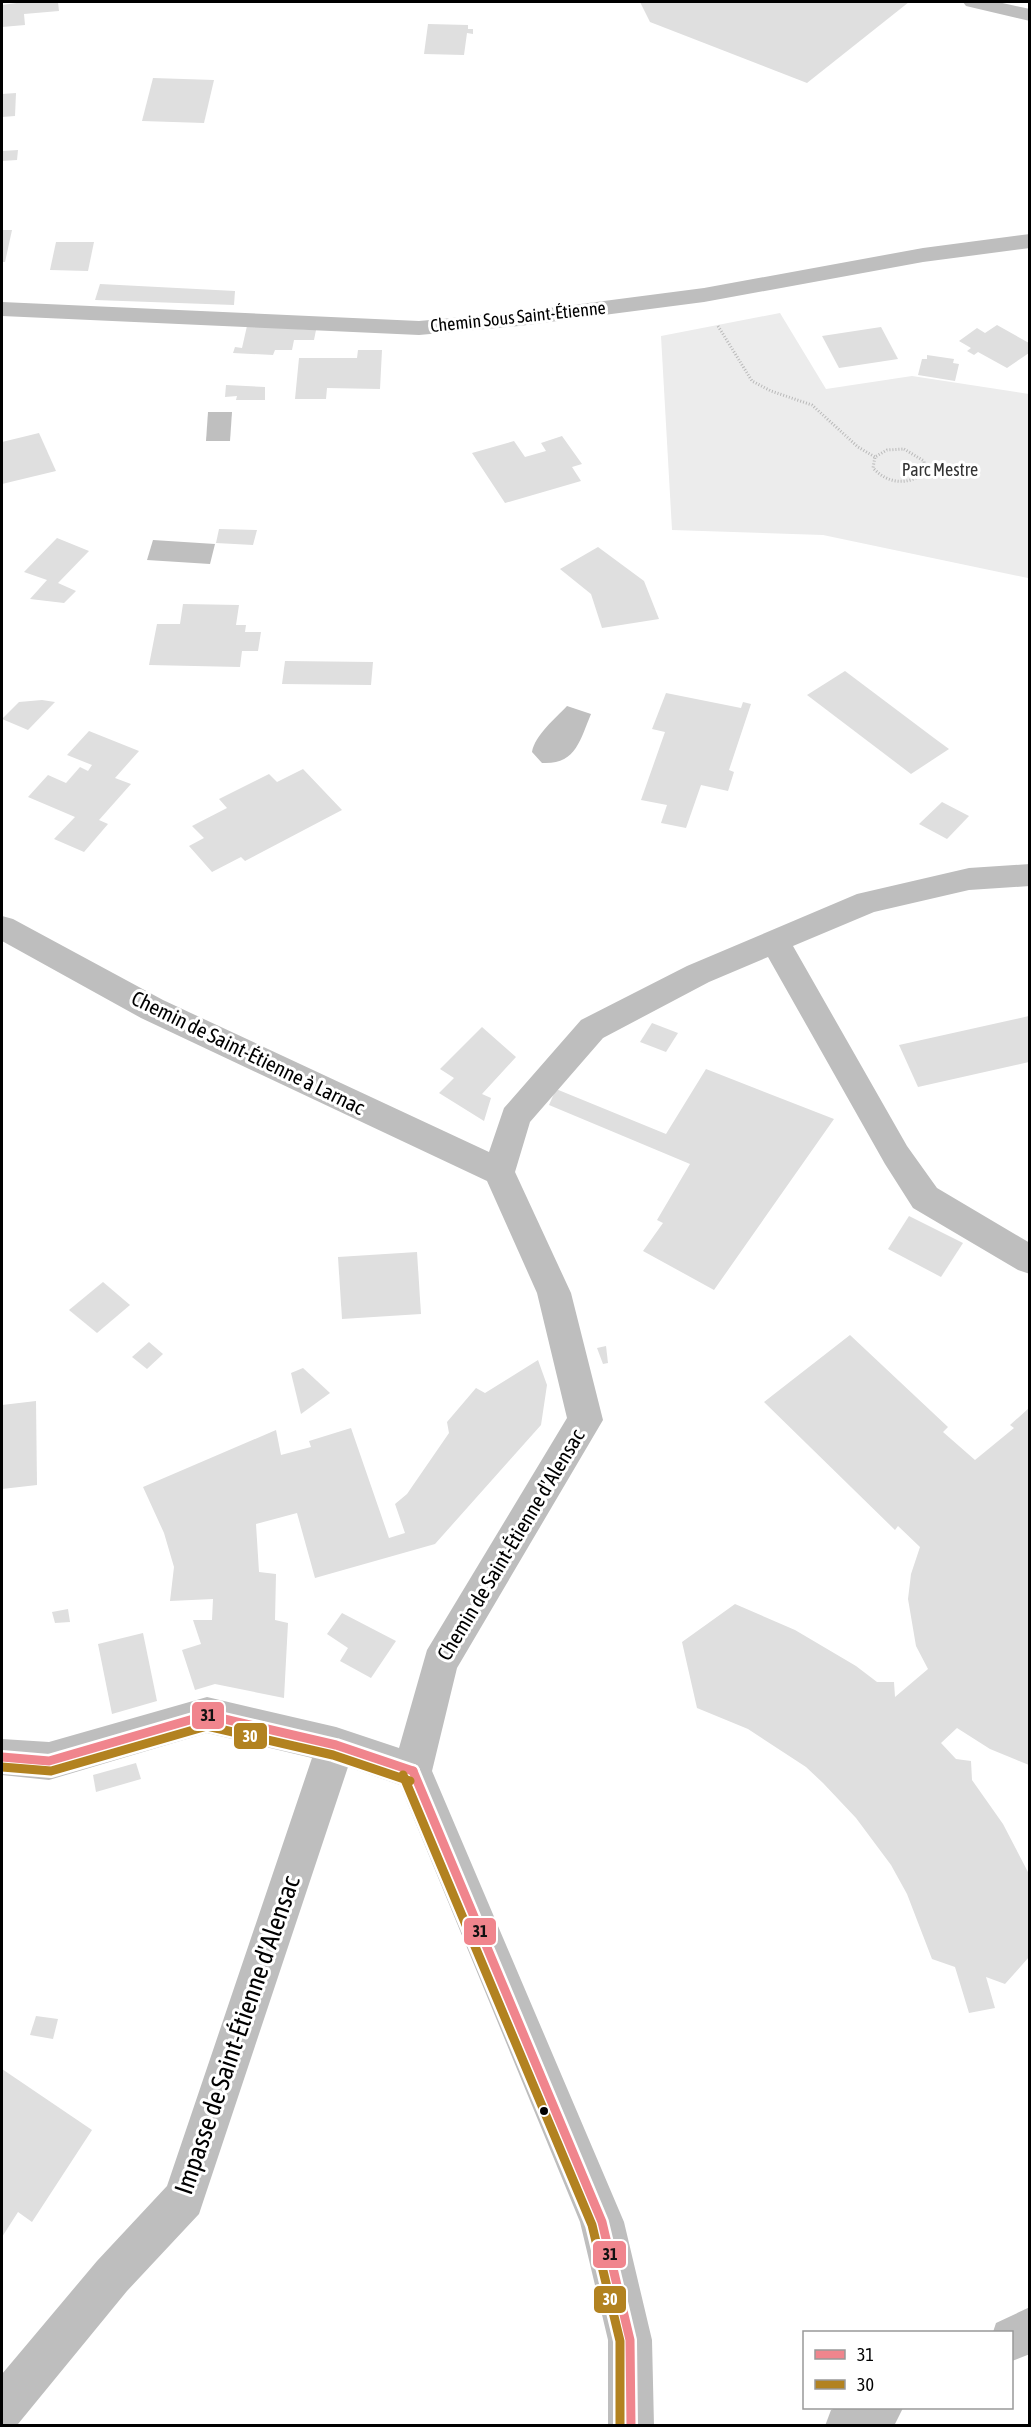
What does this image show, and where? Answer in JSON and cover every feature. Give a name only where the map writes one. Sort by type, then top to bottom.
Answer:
[{"type":"street","points":[[973,2],[1029,15]]},
{"type":"street","name":"Chemin Sous Saint-Étienne","points":[[2,309],[419,328],[519,319],[704,295],[923,255],[1029,242]]},
{"type":"street","points":[[499,1172],[515,1117],[592,1029],[698,974],[868,902],[969,879],[1029,875]]},
{"type":"street","name":"Chemin de Saint-Étienne à Larnac","points":[[2,927],[152,1009],[499,1172]]},
{"type":"street","points":[[775,942],[896,1155],[925,1198],[1029,1260]]},
{"type":"street","name":"Chemin de Saint-Étienne d'Alensac","points":[[413,1771],[424,1718],[440,1662],[585,1420],[554,1293],[499,1172]]},
{"type":"street","points":[[2,1757],[49,1761],[207,1715],[336,1745],[413,1771],[602,2222],[630,2340],[630,2426]]},
{"type":"street","name":"Impasse de Saint-Étienne d'Alensac","points":[[2,2408],[112,2276],[184,2199],[336,1745]]},
{"type":"street","points":[[1013,2338],[1029,2330]]},
{"type":"street","points":[[847,2426],[879,2409]]},
{"type":"path","points":[[704,295],[723,336],[752,381],[771,391],[812,405],[858,447],[875,457]]},
{"type":"path","points":[[887,450],[913,452],[924,461],[925,472],[915,480],[890,481],[873,468],[875,457],[887,450]]},
{"type":"green space","name":"Parc Mestre","points":[[780,313],[826,389],[912,376],[1029,394],[1028,578],[823,535],[672,530],[661,336]]},
{"type":"shaded area","points":[[208,412],[232,412],[230,441],[206,441]]},
{"type":"shaded area","points":[[153,540],[215,544],[210,564],[147,560]]},
{"type":"shaded area","points":[[567,706],[591,714],[580,741],[570,755],[562,760],[542,763],[532,752],[537,739]]},
{"type":"building","points":[[24,2],[58,2],[59,11],[24,14],[25,25],[2,27],[2,5]]},
{"type":"building","points":[[640,2],[909,2],[807,83],[650,22]]},
{"type":"building","points":[[428,24],[468,25],[468,29],[473,29],[473,34],[467,33],[464,55],[424,54]]},
{"type":"building","points":[[153,78],[214,80],[204,123],[142,121]]},
{"type":"building","points":[[16,93],[15,116],[2,117],[2,94]]},
{"type":"building","points":[[18,150],[17,160],[2,161],[2,151]]},
{"type":"building","points":[[2,230],[12,230],[5,262],[2,262]]},
{"type":"building","points":[[56,242],[94,242],[88,271],[50,270]]},
{"type":"building","points":[[100,284],[235,291],[234,305],[95,300]]},
{"type":"building","points":[[997,325],[1029,343],[1029,353],[1007,368],[978,352],[974,355],[967,351],[971,348],[959,341],[977,328],[985,333]]},
{"type":"building","points":[[247,326],[316,330],[314,340],[294,340],[292,350],[275,350],[273,355],[233,353],[235,347],[242,348]]},
{"type":"building","points":[[881,327],[898,359],[839,368],[822,336]]},
{"type":"building","points":[[358,350],[382,350],[380,389],[327,388],[326,399],[295,399],[299,358],[357,358]]},
{"type":"building","points":[[927,355],[954,359],[953,363],[959,364],[955,381],[918,375],[922,359],[927,359]]},
{"type":"building","points":[[226,385],[265,387],[265,400],[236,400],[237,396],[225,397]]},
{"type":"building","points":[[39,433],[56,471],[2,484],[2,442]]},
{"type":"building","points":[[562,436],[582,464],[572,467],[581,481],[505,503],[472,453],[514,441],[525,457],[546,451],[541,443]]},
{"type":"building","points":[[219,529],[257,530],[253,545],[216,543]]},
{"type":"building","points":[[57,538],[89,551],[58,583],[76,591],[64,603],[30,599],[47,580],[24,572]]},
{"type":"building","points":[[598,547],[644,581],[659,619],[602,628],[591,594],[560,569]]},
{"type":"building","points":[[183,604],[239,605],[236,625],[246,625],[245,632],[261,632],[258,651],[242,651],[240,667],[149,665],[157,624],[180,624]]},
{"type":"building","points":[[285,661],[373,662],[371,685],[282,684]]},
{"type":"building","points":[[845,671],[949,749],[911,774],[807,695]]},
{"type":"building","points":[[666,693],[741,708],[743,702],[751,704],[729,770],[734,772],[728,791],[701,785],[686,828],[661,823],[667,805],[641,800],[665,732],[652,729]]},
{"type":"building","points":[[42,700],[55,702],[28,730],[2,719],[19,702]]},
{"type":"building","points":[[89,731],[139,751],[115,778],[131,784],[99,820],[108,824],[84,852],[54,839],[75,817],[28,797],[48,775],[66,783],[80,767],[88,771],[92,765],[67,755]]},
{"type":"building","points":[[303,769],[342,810],[245,861],[241,857],[212,872],[189,846],[204,838],[192,826],[227,808],[219,799],[269,774],[277,782]]},
{"type":"building","points":[[942,802],[969,816],[947,839],[919,824]]},
{"type":"building","points":[[1029,1016],[1029,1062],[918,1087],[899,1045]]},
{"type":"building","points":[[652,1023],[678,1033],[666,1052],[640,1042]]},
{"type":"building","points":[[482,1027],[516,1057],[482,1094],[491,1098],[484,1121],[439,1093],[454,1078],[440,1069]]},
{"type":"building","points":[[706,1069],[834,1119],[714,1290],[643,1251],[663,1223],[657,1220],[690,1164],[549,1105],[556,1089],[666,1134]]},
{"type":"building","points":[[909,1216],[963,1243],[941,1277],[888,1249]]},
{"type":"building","points":[[417,1252],[421,1314],[342,1319],[338,1257]]},
{"type":"building","points":[[103,1282],[130,1305],[97,1333],[69,1310]]},
{"type":"building","points":[[850,1335],[948,1427],[943,1432],[975,1460],[1014,1428],[1010,1425],[1029,1408],[1029,1765],[990,1749],[957,1728],[941,1743],[956,1759],[971,1761],[972,1780],[1003,1824],[1029,1874],[1029,1957],[1005,1984],[986,1977],[995,2008],[969,2013],[955,1967],[932,1959],[907,1894],[891,1865],[856,1818],[823,1783],[806,1767],[748,1729],[697,1708],[682,1642],[735,1604],[795,1630],[856,1666],[877,1682],[894,1682],[895,1697],[928,1669],[916,1646],[908,1599],[911,1574],[920,1547],[898,1526],[895,1530],[764,1402]]},
{"type":"building","points":[[149,1342],[163,1354],[147,1369],[132,1357]]},
{"type":"building","points":[[606,1346],[608,1363],[603,1364],[597,1348]]},
{"type":"building","points":[[538,1360],[547,1385],[541,1425],[435,1544],[315,1578],[297,1513],[256,1524],[259,1572],[276,1574],[275,1620],[288,1623],[284,1698],[215,1684],[195,1690],[182,1650],[201,1644],[193,1620],[212,1620],[213,1599],[170,1601],[174,1567],[164,1533],[143,1487],[276,1430],[281,1455],[311,1447],[309,1441],[351,1428],[389,1538],[405,1533],[395,1504],[407,1494],[449,1433],[447,1422],[476,1388],[485,1393]]},
{"type":"building","points":[[303,1368],[330,1393],[301,1414],[291,1373]]},
{"type":"building","points":[[36,1401],[37,1485],[2,1489],[2,1405]]},
{"type":"building","points":[[68,1609],[70,1622],[55,1623],[52,1612]]},
{"type":"building","points":[[342,1613],[396,1641],[371,1678],[340,1661],[348,1648],[327,1634]]},
{"type":"building","points":[[143,1633],[157,1701],[112,1714],[98,1644]]},
{"type":"building","points":[[136,1763],[141,1779],[96,1792],[93,1775]]},
{"type":"building","points":[[36,2016],[58,2019],[53,2039],[30,2035]]},
{"type":"building","points":[[2,2069],[92,2130],[32,2222],[18,2212],[2,2237]]},
{"type":"transit line","name":"31","points":[[2,1757],[49,1761],[207,1715],[336,1745],[413,1771]]},
{"type":"transit line","name":"30","points":[[2,1767],[51,1771],[207,1726],[333,1755],[410,1781]]},
{"type":"transit line","name":"31","points":[[413,1771],[602,2222],[630,2340],[631,2426]]},
{"type":"transit line","name":"30","points":[[403,1775],[592,2225],[620,2341],[620,2426]]}]
